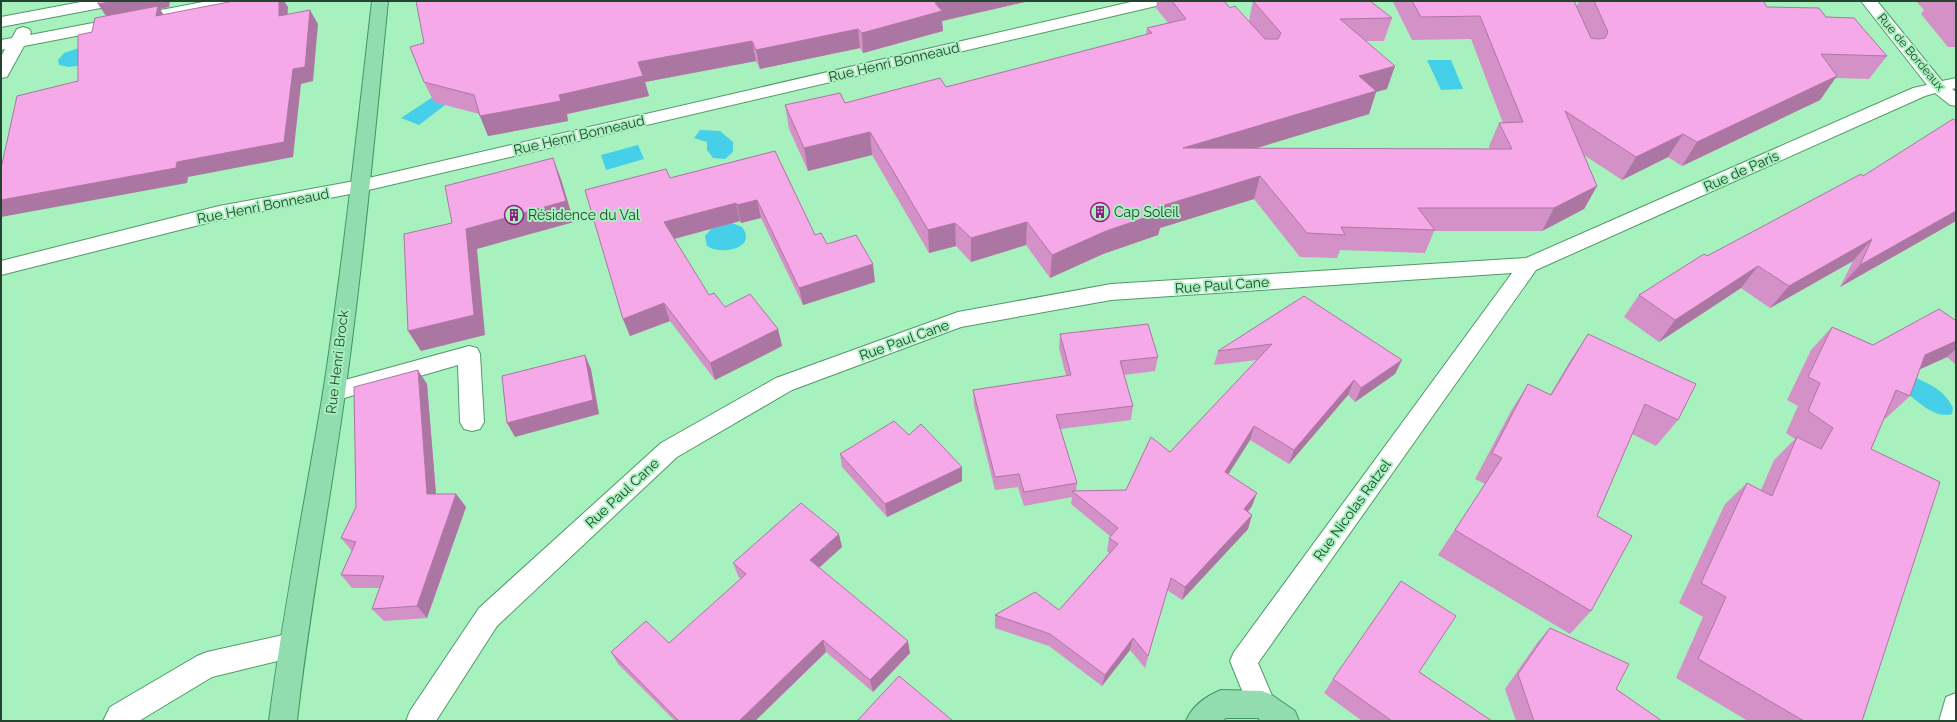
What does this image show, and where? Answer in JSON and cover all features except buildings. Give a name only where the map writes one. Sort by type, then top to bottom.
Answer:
[{"type":"main road","name":"Rue Henri Brock","points":[[283,721],[292,646],[334,392],[360,186],[380,1]]},
{"type":"main road","points":[[1200,721],[1221,704],[1262,705],[1285,721]]},
{"type":"street","points":[[1,73],[40,1]]},
{"type":"street","points":[[1,22],[111,1]]},
{"type":"street","points":[[1,45],[233,1]]},
{"type":"street","name":"Rue Henri Bonneaud","points":[[1,268],[219,213],[360,186],[1156,1]]},
{"type":"street","name":"Rue de Bordeaux","points":[[1869,1],[1938,87],[1956,101]]},
{"type":"street","name":"Rue de Paris","points":[[1529,265],[1919,92],[1956,83]]},
{"type":"street","name":"Rue Nicolas Ratzel","points":[[1262,705],[1244,661],[1529,265]]},
{"type":"street","name":"Rue Paul Cane","points":[[420,721],[488,617],[669,450],[784,384],[958,320],[1111,292],[1529,265]]},
{"type":"street","points":[[334,392],[469,354],[472,422]]},
{"type":"street","points":[[117,721],[120,717],[207,665],[292,646]]},
{"type":"street","points":[[1953,721],[1956,707]]},
{"type":"water","points":[[82,47],[83,65],[69,67],[59,65],[58,60],[64,53]]},
{"type":"water","points":[[1427,60],[1451,60],[1463,89],[1441,90]]},
{"type":"water","points":[[442,91],[453,99],[419,125],[401,118]]},
{"type":"water","points":[[700,130],[720,131],[733,142],[733,152],[725,159],[713,158],[707,150],[707,142],[694,138]]},
{"type":"water","points":[[638,145],[644,159],[606,170],[601,155]]},
{"type":"water","points":[[725,223],[732,223],[742,227],[746,234],[742,245],[729,250],[713,249],[707,246],[705,236],[712,228]]},
{"type":"water","points":[[1910,376],[1929,384],[1945,396],[1953,408],[1952,414],[1945,415],[1933,412],[1904,391]]},
{"type":"place","name":"Cap Soleil","points":[[1100,212]]},
{"type":"place","name":"Résidence du Val","points":[[514,215]]}]
